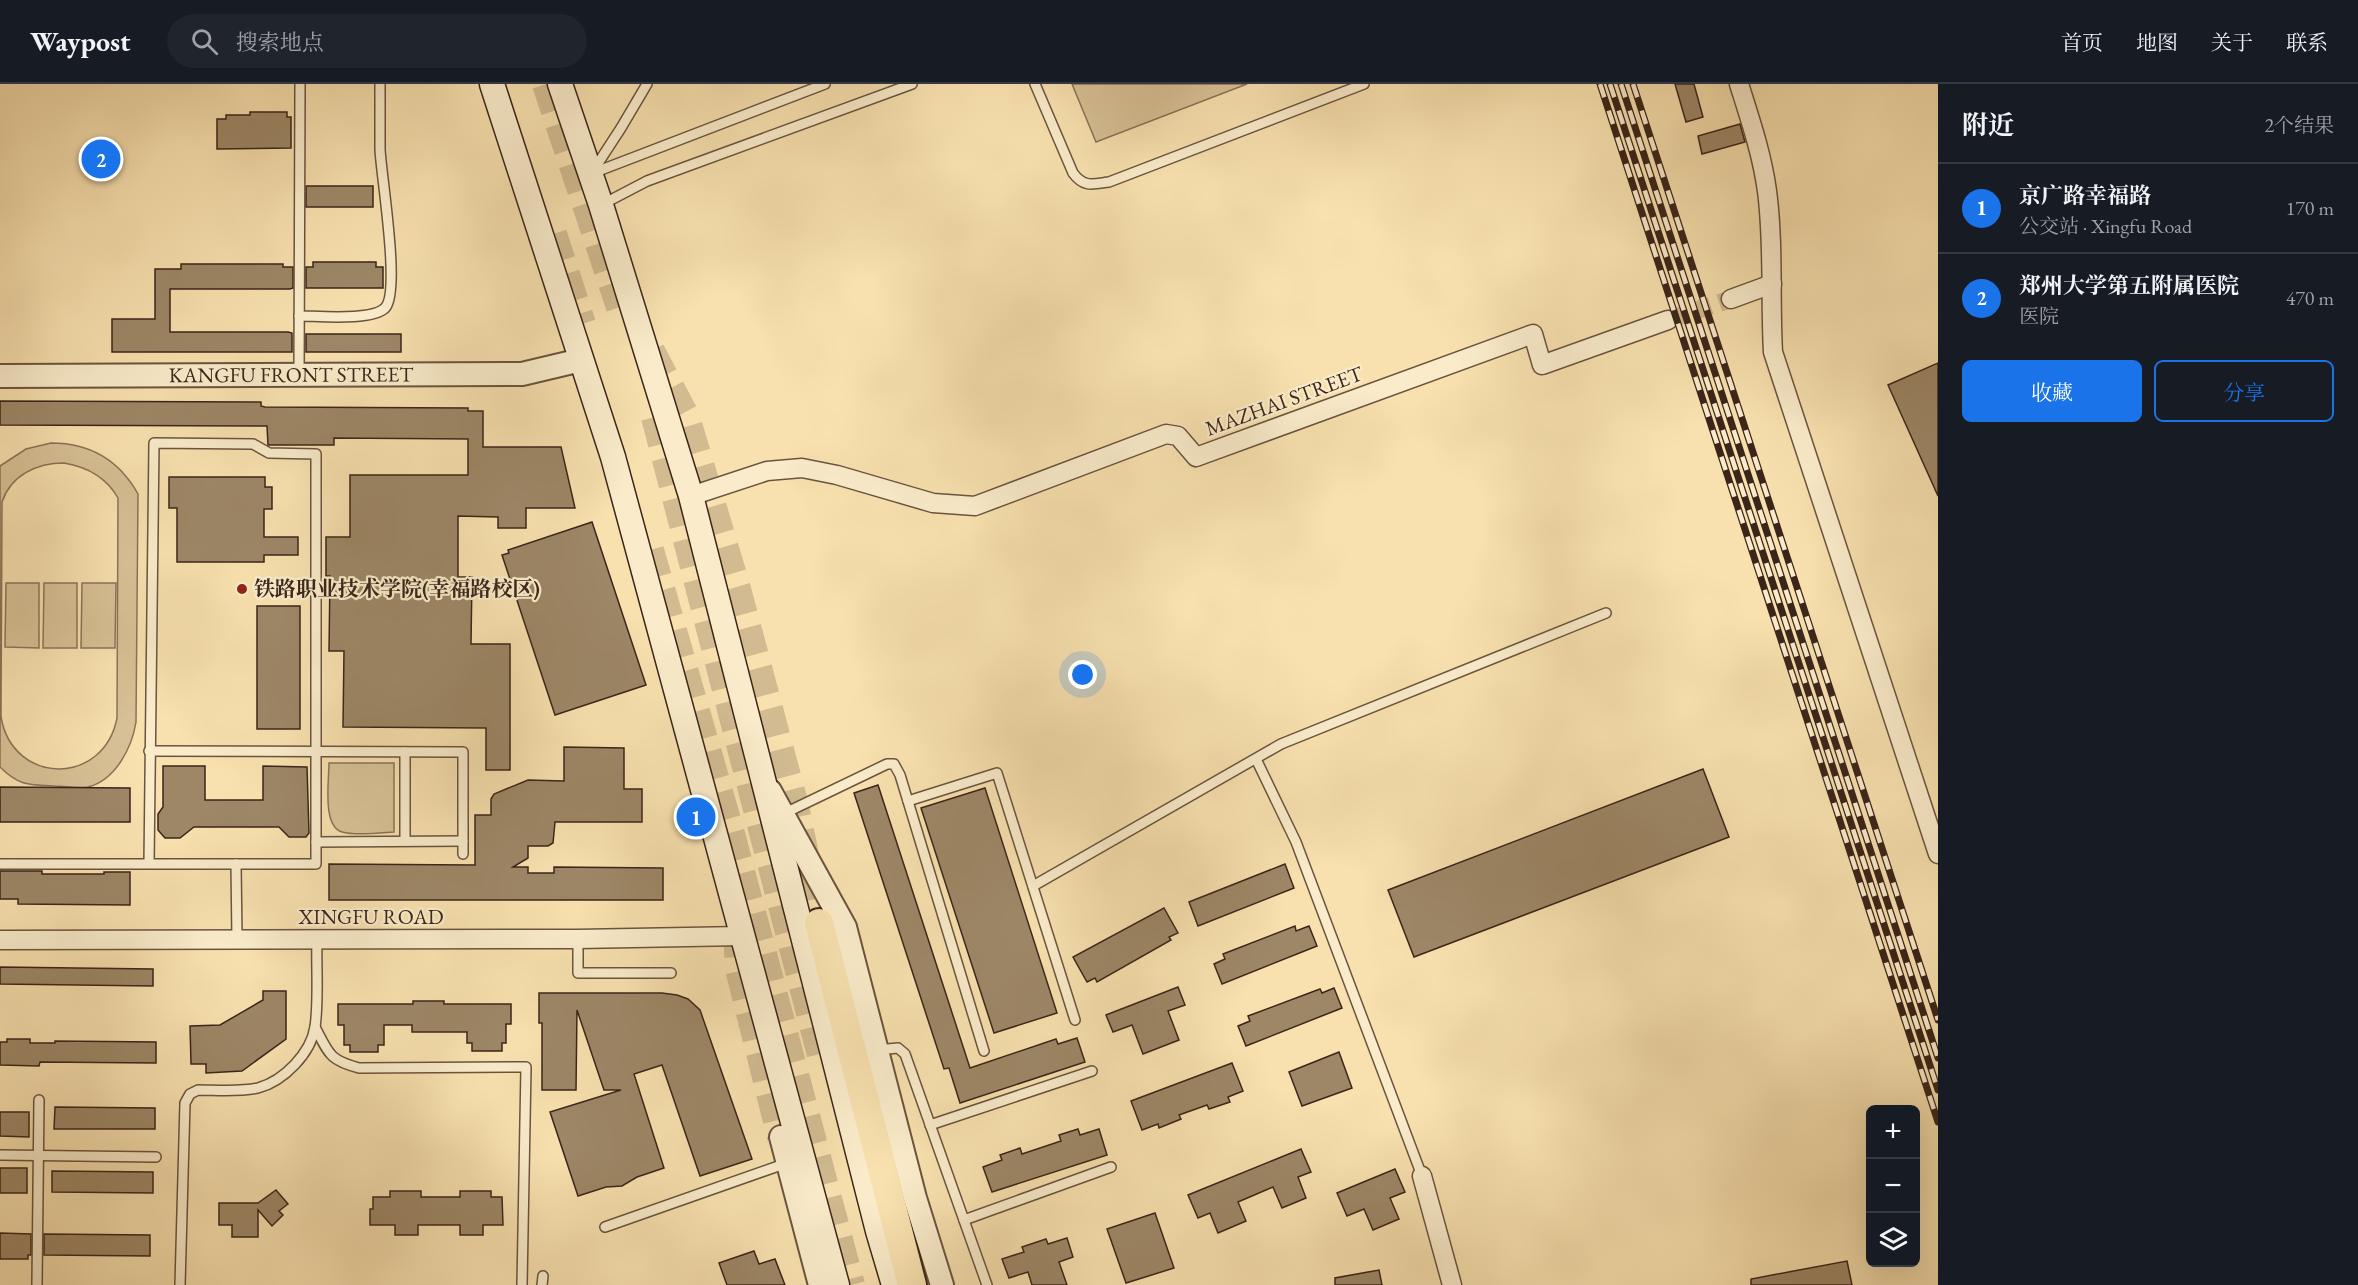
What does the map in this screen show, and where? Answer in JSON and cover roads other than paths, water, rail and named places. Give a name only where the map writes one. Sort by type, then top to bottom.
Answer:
[{"type":"highway","points":[[819,923],[912,1285]]},
{"type":"main road","points":[[492,84],[613,457],[837,1285]]},
{"type":"main road","points":[[560,84],[601,205],[691,496],[878,1231],[894,1285]]},
{"type":"street","points":[[1739,84],[1762,162],[1767,193],[1773,352],[1938,854]]},
{"type":"street","points":[[1731,299],[1772,284]]},
{"type":"street","name":"MAZHAI STREET","points":[[691,496],[767,471],[802,468],[837,475],[933,503],[975,506],[1166,434],[1178,436],[1196,457],[1533,334],[1542,365],[1668,320]]},
{"type":"street","name":"KANGFU FRONT STREET","points":[[0,376],[522,374],[581,360]]},
{"type":"street","points":[[763,780],[845,927],[915,1198],[942,1285]]},
{"type":"street","name":"XINGFU ROAD","points":[[0,940],[578,939],[742,936]]},
{"type":"street","points":[[781,1137],[820,1285]]},
{"type":"street","points":[[1422,1176],[1452,1285]]},
{"type":"lane","points":[[299,375],[300,84]]},
{"type":"lane","points":[[299,316],[371,315],[386,308],[390,300],[392,282],[388,206],[380,151],[380,84]]},
{"type":"lane","points":[[591,174],[647,84]]},
{"type":"lane","points":[[591,174],[825,84]]},
{"type":"lane","points":[[601,205],[647,181],[912,84]]},
{"type":"lane","points":[[1035,84],[1073,173],[1079,182],[1089,184],[1109,182],[1339,88],[1364,84]]},
{"type":"lane","points":[[0,864],[149,864],[236,864],[316,864],[316,454],[269,453],[253,444],[154,443],[149,864]]},
{"type":"lane","points":[[1033,886],[1281,744],[1605,613]]},
{"type":"lane","points":[[149,751],[463,752],[463,854]]},
{"type":"lane","points":[[405,752],[405,841]]},
{"type":"lane","points":[[1256,759],[1296,842],[1422,1176]]},
{"type":"lane","points":[[783,814],[888,764],[894,764],[900,775],[984,1051]]},
{"type":"lane","points":[[908,801],[997,773],[1075,1020]]},
{"type":"lane","points":[[316,842],[463,841]]},
{"type":"lane","points":[[236,864],[237,939]]},
{"type":"lane","points":[[180,1285],[185,1103],[190,1094],[198,1090],[257,1088],[274,1081],[290,1070],[311,1040],[315,1027],[317,939]]},
{"type":"lane","points":[[578,939],[578,973],[671,973]]},
{"type":"lane","points":[[315,1027],[333,1058],[339,1063],[359,1068],[526,1067],[522,1285]]},
{"type":"lane","points":[[877,1050],[898,1048],[905,1054],[987,1285]]},
{"type":"lane","points":[[930,1125],[1092,1071]]},
{"type":"lane","points":[[37,1285],[39,1100]]},
{"type":"lane","points":[[0,1155],[156,1156]]},
{"type":"lane","points":[[605,1227],[789,1163]]},
{"type":"lane","points":[[964,1220],[1111,1167]]},
{"type":"tunnel","points":[[546,84],[620,307]]},
{"type":"tunnel","points":[[553,234],[582,324]]},
{"type":"tunnel","points":[[1668,320],[1731,299]]},
{"type":"tunnel","points":[[651,351],[686,417],[737,589],[795,806],[819,923]]},
{"type":"tunnel","points":[[655,417],[823,1063]]},
{"type":"tunnel","points":[[650,550],[731,834],[851,1285]]},
{"type":"tunnel","points":[[737,929],[739,969],[781,1137]]},
{"type":"railway","points":[[1600,84],[1938,1122]]},
{"type":"railway","points":[[1610,84],[1938,1090]]},
{"type":"railway","points":[[1621,84],[1938,1058]]},
{"type":"railway","points":[[1633,84],[1938,1020]]},
{"type":"place","name":"郑州大学第五附属医院","points":[[101,159]]},
{"type":"place","name":"铁路职业技术学院(幸福路校区)","points":[[242,589]]},
{"type":"place","name":"京广路幸福路","points":[[696,817]]}]
